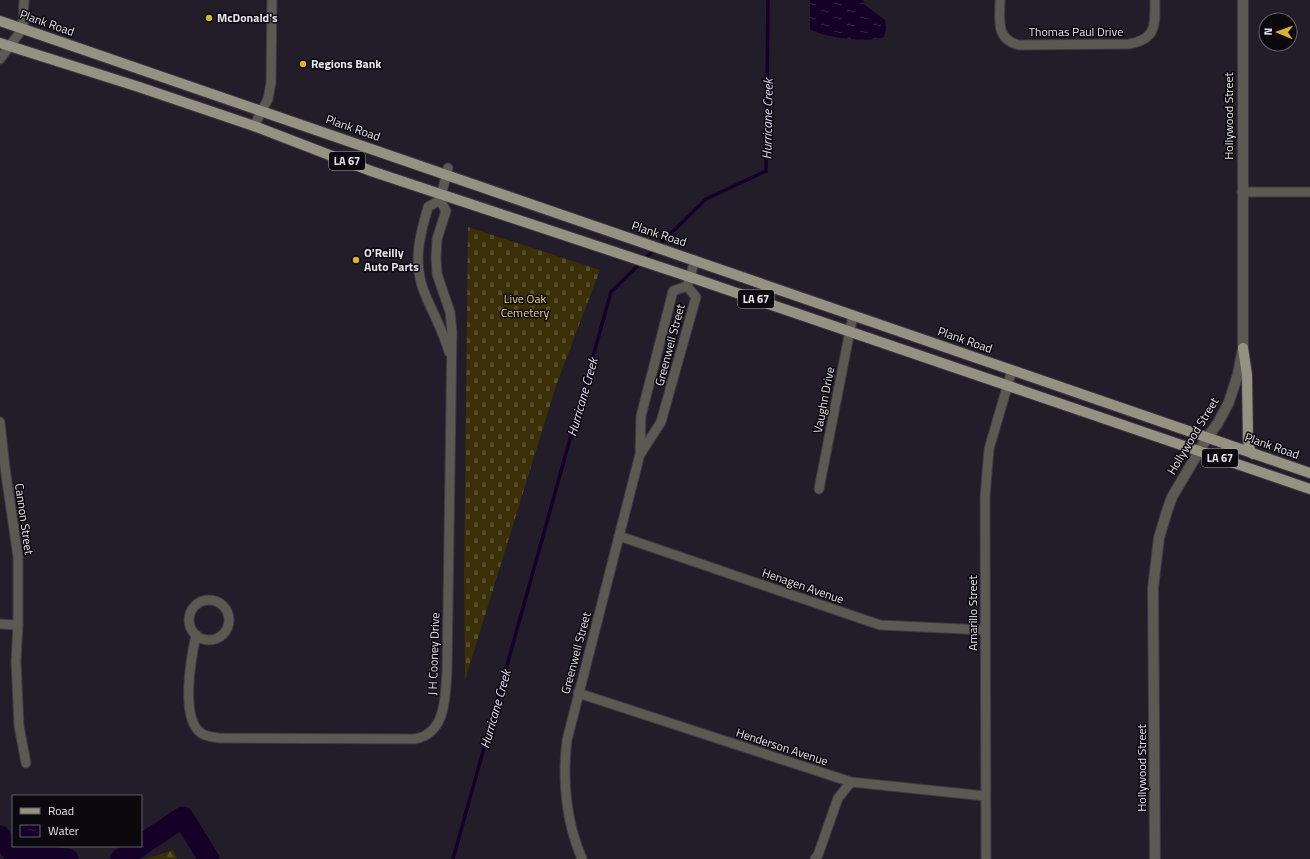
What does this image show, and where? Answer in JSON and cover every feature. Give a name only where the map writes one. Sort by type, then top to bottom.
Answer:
[{"type":"main road","name":"Plank Road","points":[[0,21],[262,111],[448,172],[625,236],[1310,473]]},
{"type":"main road","name":"LA 67","points":[[5,45],[139,87],[254,126],[441,197],[662,267],[688,282],[849,331],[1310,489]]},
{"type":"main road","points":[[1243,348],[1247,375],[1248,441],[1250,450],[1253,454]]},
{"type":"street","points":[[0,59],[5,45],[23,28],[24,0]]},
{"type":"street","points":[[254,126],[268,99],[271,83],[272,0]]},
{"type":"street","name":"Thomas Paul Drive","points":[[1000,0],[1001,33],[1004,38],[1011,43],[1019,45],[1129,44],[1140,42],[1148,38],[1153,29],[1155,20],[1155,0]]},
{"type":"street","name":"Hollywood Street","points":[[1155,859],[1153,588],[1159,538],[1167,511],[1178,486],[1218,422],[1232,394],[1243,348],[1242,0]]},
{"type":"street","name":"J H Cooney Drive","points":[[196,635],[190,659],[190,715],[196,728],[209,736],[415,739],[426,736],[435,729],[443,706],[447,672],[450,359],[452,332],[451,318],[436,268],[437,239],[446,211],[441,197],[448,172]]},
{"type":"street","points":[[1242,192],[1310,192]]},
{"type":"street","name":"J H Cooney Drive","points":[[441,197],[428,207],[420,234],[418,262],[423,289],[444,337],[450,359]]},
{"type":"street","points":[[688,282],[695,260]]},
{"type":"street","name":"Greenwell Street","points":[[582,859],[568,809],[564,767],[567,740],[640,454],[641,416],[673,291],[688,282],[696,297],[661,422],[640,454]]},
{"type":"street","name":"Vaughn Drive","points":[[819,489],[853,315]]},
{"type":"street","name":"Amarillo Street","points":[[986,859],[985,497],[989,449],[1012,370]]},
{"type":"street","name":"Cannon Street","points":[[0,422],[18,557],[18,625],[16,661],[19,720],[26,763]]},
{"type":"street","name":"Henagen Avenue","points":[[619,536],[880,625],[985,630]]},
{"type":"street","points":[[213,600],[225,606],[230,619],[226,632],[215,640],[202,639],[196,635],[189,624],[189,617],[195,605],[200,601],[213,600]]},
{"type":"street","points":[[0,624],[18,625]]},
{"type":"street","name":"Henderson Avenue","points":[[578,693],[851,782],[985,796]]},
{"type":"street","points":[[818,858],[838,798],[851,782]]},
{"type":"green space","name":"Live Oak Cemetery","points":[[468,227],[600,270],[557,383],[465,680],[464,578]]},
{"type":"green space","points":[[173,850],[177,859],[146,859]]},
{"type":"water","points":[[810,0],[863,0],[865,5],[885,20],[886,28],[884,37],[868,40],[846,39],[825,35],[810,29]]},
{"type":"waterway","name":"Hurricane Creek","points":[[453,859],[611,292],[706,199],[766,171],[768,0]]},
{"type":"waterway","points":[[142,844],[183,817],[209,859]]},
{"type":"waterway","points":[[0,836],[14,854],[68,859]]},
{"type":"waterway","points":[[121,859],[139,847]]},
{"type":"place","name":"McDonald's","points":[[209,18]]},
{"type":"place","name":"Regions Bank","points":[[303,64]]},
{"type":"place","name":"O'Reilly Auto Parts","points":[[356,260]]}]
